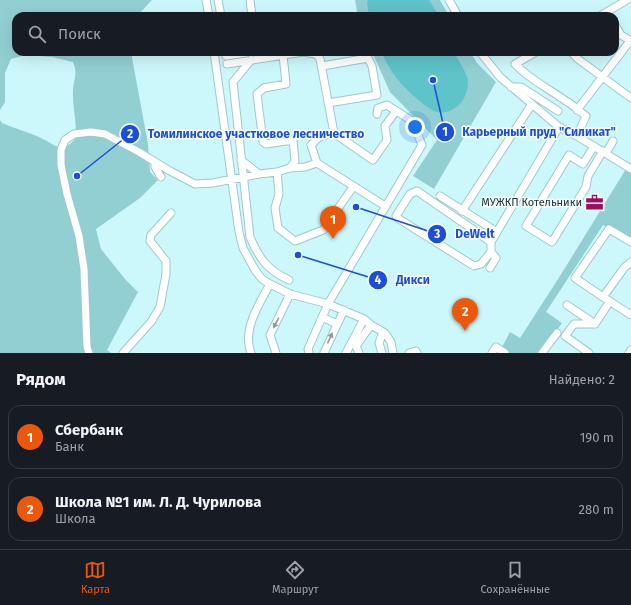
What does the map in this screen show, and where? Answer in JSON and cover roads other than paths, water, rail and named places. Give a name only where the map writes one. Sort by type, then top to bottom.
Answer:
[{"type":"street","points":[[206,0],[208,12]]},
{"type":"street","points":[[218,0],[220,12]]},
{"type":"street","points":[[250,0],[252,12]]},
{"type":"street","points":[[449,0],[456,12]]},
{"type":"street","points":[[612,12],[627,0]]},
{"type":"street","points":[[619,32],[621,36],[631,41],[619,56]]},
{"type":"street","points":[[215,56],[241,243],[255,270],[262,279],[290,294],[328,304],[364,319],[385,333],[391,342],[393,353]]},
{"type":"street","points":[[226,56],[227,64]]},
{"type":"street","points":[[216,65],[272,56]]},
{"type":"street","points":[[282,56],[286,84],[264,88],[257,94],[263,142],[266,144],[292,140],[295,161],[290,168]]},
{"type":"street","points":[[318,56],[322,66],[334,133],[373,160],[387,140],[385,126],[396,111]]},
{"type":"street","points":[[483,56],[500,77],[559,127],[577,136],[631,169]]},
{"type":"street","points":[[529,56],[515,64],[536,83],[567,101],[586,116],[577,136]]},
{"type":"street","points":[[574,56],[631,98]]},
{"type":"street","points":[[577,110],[619,56]]},
{"type":"street","points":[[322,66],[368,58],[372,66],[377,95],[328,103]]},
{"type":"street","points":[[251,60],[233,82],[250,237],[255,250],[265,266],[289,280]]},
{"type":"street","points":[[511,86],[521,87],[558,111]]},
{"type":"street","points":[[462,211],[532,104]]},
{"type":"street","points":[[309,353],[308,349],[328,304],[422,145],[412,121],[387,105],[378,108],[377,114]]},
{"type":"street","points":[[491,242],[417,191],[410,194],[396,216],[474,266],[481,264],[491,252],[491,242],[559,127]]},
{"type":"street","points":[[89,353],[87,347],[84,269],[79,236],[67,194],[61,165],[61,150],[65,140],[74,134],[91,132],[105,134],[195,184],[213,183],[277,172],[290,168],[305,167],[317,163]]},
{"type":"street","points":[[334,133],[319,137],[311,145],[317,163],[385,206]]},
{"type":"street","points":[[594,146],[583,164],[569,155],[526,226],[552,242],[586,188],[588,176],[613,141]]},
{"type":"street","points":[[241,160],[259,174]]},
{"type":"street","points":[[154,162],[155,167],[161,177]]},
{"type":"street","points":[[277,172],[279,194],[275,208],[278,228],[294,241],[323,230],[353,187]]},
{"type":"street","points":[[440,196],[497,232]]},
{"type":"street","points":[[123,353],[151,322],[160,307],[166,274],[166,262],[150,241],[152,235],[171,213]]},
{"type":"street","points":[[631,242],[609,229],[575,278],[631,316]]},
{"type":"street","points":[[490,268],[496,258],[491,252]]},
{"type":"street","points":[[603,297],[624,268],[631,262]]},
{"type":"street","points":[[251,353],[248,337],[251,326],[261,300],[270,284]]},
{"type":"street","points":[[276,353],[270,335],[290,294]]},
{"type":"street","points":[[595,324],[610,301]]},
{"type":"street","points":[[567,305],[595,324]]},
{"type":"street","points":[[324,353],[344,310]]},
{"type":"street","points":[[322,317],[337,324]]},
{"type":"street","points":[[346,353],[364,319]]},
{"type":"street","points":[[589,353],[565,336],[574,324],[595,324]]},
{"type":"street","points":[[359,353],[356,346],[371,325]]},
{"type":"street","points":[[382,353],[379,342],[383,332]]},
{"type":"street","points":[[542,353],[557,333]]},
{"type":"street","points":[[492,353],[496,347],[505,353]]},
{"type":"street","points":[[409,353],[416,351],[416,353]]},
{"type":"place","name":"Карьерный пруд \"Силикат\"","points":[[433,80]]},
{"type":"place","name":"Томилинское участковое лесничество","points":[[77,176]]},
{"type":"place","name":"МУЖКП Котельники","points":[[595,202]]},
{"type":"place","name":"DeWelt","points":[[356,207]]},
{"type":"place","name":"Сбербанк","points":[[333,239]]},
{"type":"place","name":"Дикси","points":[[298,255]]},
{"type":"place","name":"Школа №1 им. Л. Д. Чурилова","points":[[465,331]]}]
